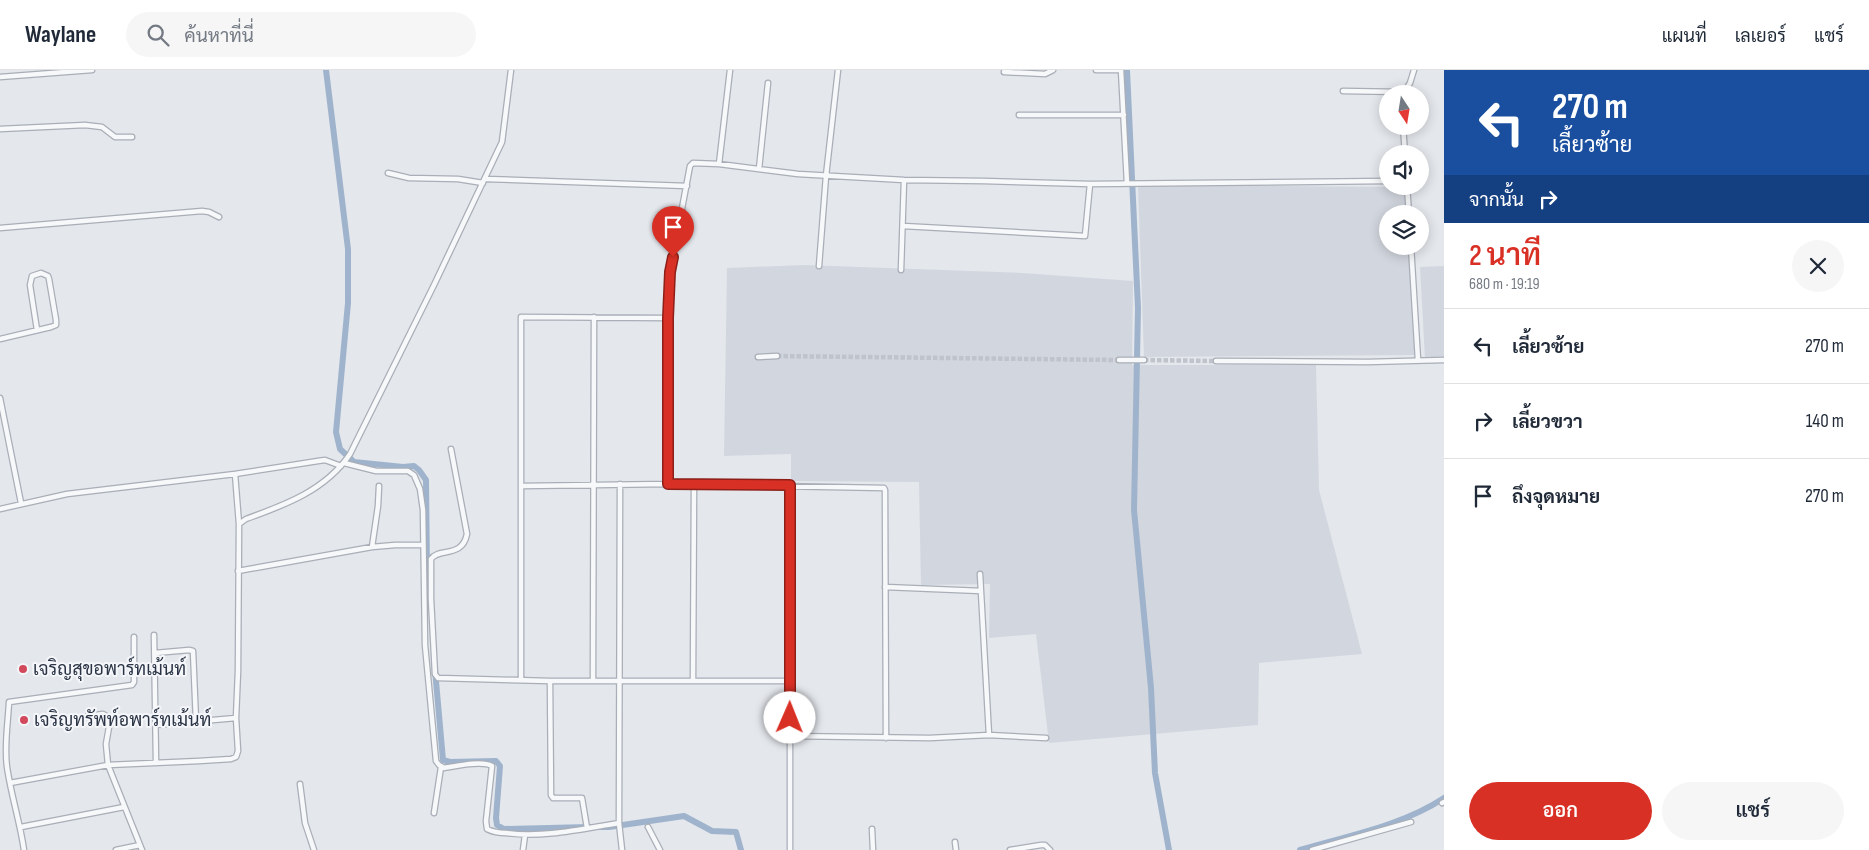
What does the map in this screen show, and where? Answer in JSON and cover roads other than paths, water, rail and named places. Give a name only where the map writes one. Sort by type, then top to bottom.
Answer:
[{"type":"street","points":[[0,77],[92,70]]},
{"type":"street","points":[[240,524],[246,519],[296,500],[313,490],[343,463],[350,454],[502,142],[511,70]]},
{"type":"street","points":[[720,164],[730,70]]},
{"type":"street","points":[[819,266],[826,176],[838,70]]},
{"type":"street","points":[[1004,78],[1004,71],[1045,74],[1053,70]]},
{"type":"street","points":[[1096,70],[1121,70],[1131,183]]},
{"type":"street","points":[[1409,85],[1414,70]]},
{"type":"street","points":[[759,169],[768,83]]},
{"type":"street","points":[[1343,91],[1379,92]]},
{"type":"street","points":[[1019,115],[1124,114]]},
{"type":"street","points":[[0,129],[85,124],[102,126],[115,137],[132,137]]},
{"type":"street","points":[[668,484],[668,318],[670,272],[691,164],[695,162],[826,176],[904,180],[1090,184],[1379,181]]},
{"type":"street","points":[[388,173],[409,178],[687,186]]},
{"type":"street","points":[[901,270],[904,180]]},
{"type":"street","points":[[903,226],[1085,236],[1090,184]]},
{"type":"street","points":[[0,228],[202,212],[209,212],[219,218]]},
{"type":"street","points":[[1412,255],[1418,360]]},
{"type":"street","points":[[0,339],[54,326],[56,323],[49,279],[48,276],[41,273],[32,276],[30,285],[37,330]]},
{"type":"street","points":[[521,680],[521,317],[668,318]]},
{"type":"street","points":[[593,681],[592,484],[594,317]]},
{"type":"street","points":[[758,357],[777,356]]},
{"type":"street","points":[[1119,360],[1141,360]]},
{"type":"street","points":[[1216,361],[1368,362],[1444,360]]},
{"type":"street","points":[[0,398],[21,503]]},
{"type":"street","points":[[451,449],[468,534],[465,542],[456,550],[435,555],[431,559],[432,631],[435,674],[438,678],[550,681],[790,681]]},
{"type":"street","points":[[0,509],[21,503],[89,491],[235,474],[318,460],[376,470],[411,472],[417,481],[421,494],[424,645],[436,761],[441,767],[434,814]]},
{"type":"street","points":[[10,783],[108,765],[231,759],[236,757],[238,752],[236,718],[240,524],[235,474]]},
{"type":"street","points":[[620,484],[619,825],[622,850]]},
{"type":"street","points":[[522,486],[694,484],[884,488],[886,738]]},
{"type":"street","points":[[693,681],[694,484]]},
{"type":"street","points":[[790,485],[790,850]]},
{"type":"street","points":[[372,547],[379,486]]},
{"type":"street","points":[[238,571],[372,547],[423,545]]},
{"type":"street","points":[[980,574],[989,735]]},
{"type":"street","points":[[885,587],[981,591]]},
{"type":"street","points":[[154,635],[156,762]]},
{"type":"street","points":[[24,850],[6,758],[9,702],[132,685],[134,682],[134,637]]},
{"type":"street","points":[[155,653],[193,651],[196,721]]},
{"type":"street","points":[[550,681],[551,795],[553,798],[582,798],[587,828]]},
{"type":"street","points":[[88,716],[103,714],[108,717],[109,727],[106,744],[108,765],[141,848],[116,850]]},
{"type":"street","points":[[156,725],[236,718]]},
{"type":"street","points":[[789,736],[930,738],[989,735],[1046,738]]},
{"type":"street","points":[[0,759],[6,758]]},
{"type":"street","points":[[441,767],[480,764],[492,766],[486,821],[487,829],[495,832],[525,836],[547,835],[619,825]]},
{"type":"street","points":[[300,784],[305,823],[314,850]]},
{"type":"street","points":[[20,827],[124,808]]},
{"type":"street","points":[[1312,850],[1411,822]]},
{"type":"street","points":[[648,827],[660,850]]},
{"type":"street","points":[[872,829],[874,850]]},
{"type":"street","points":[[523,850],[525,836]]},
{"type":"street","points":[[955,842],[956,850]]},
{"type":"street","points":[[1010,850],[1045,845],[1050,850]]},
{"type":"waterway","points":[[326,70],[348,249],[348,303],[336,432],[340,449],[354,462],[403,467],[414,466],[426,480],[429,602]]},
{"type":"waterway","points":[[1127,70],[1138,308],[1134,510],[1151,688],[1155,773],[1169,850]]},
{"type":"waterway","points":[[435,670],[443,760],[450,762],[496,761],[500,766],[497,825],[504,829],[589,827]]},
{"type":"waterway","points":[[1300,850],[1393,823],[1411,816],[1444,798]]},
{"type":"waterway","points":[[599,827],[684,816],[712,831],[736,832],[741,850]]},
{"type":"tunnel","points":[[777,356],[1119,360]]},
{"type":"tunnel","points":[[1144,360],[1216,361]]},
{"type":"place","name":"เจริญสุขอพาร์ทเม้นท์","points":[[23,669]]},
{"type":"place","name":"เจริญทรัพท์อพาร์ทเม้นท์","points":[[24,720]]}]
